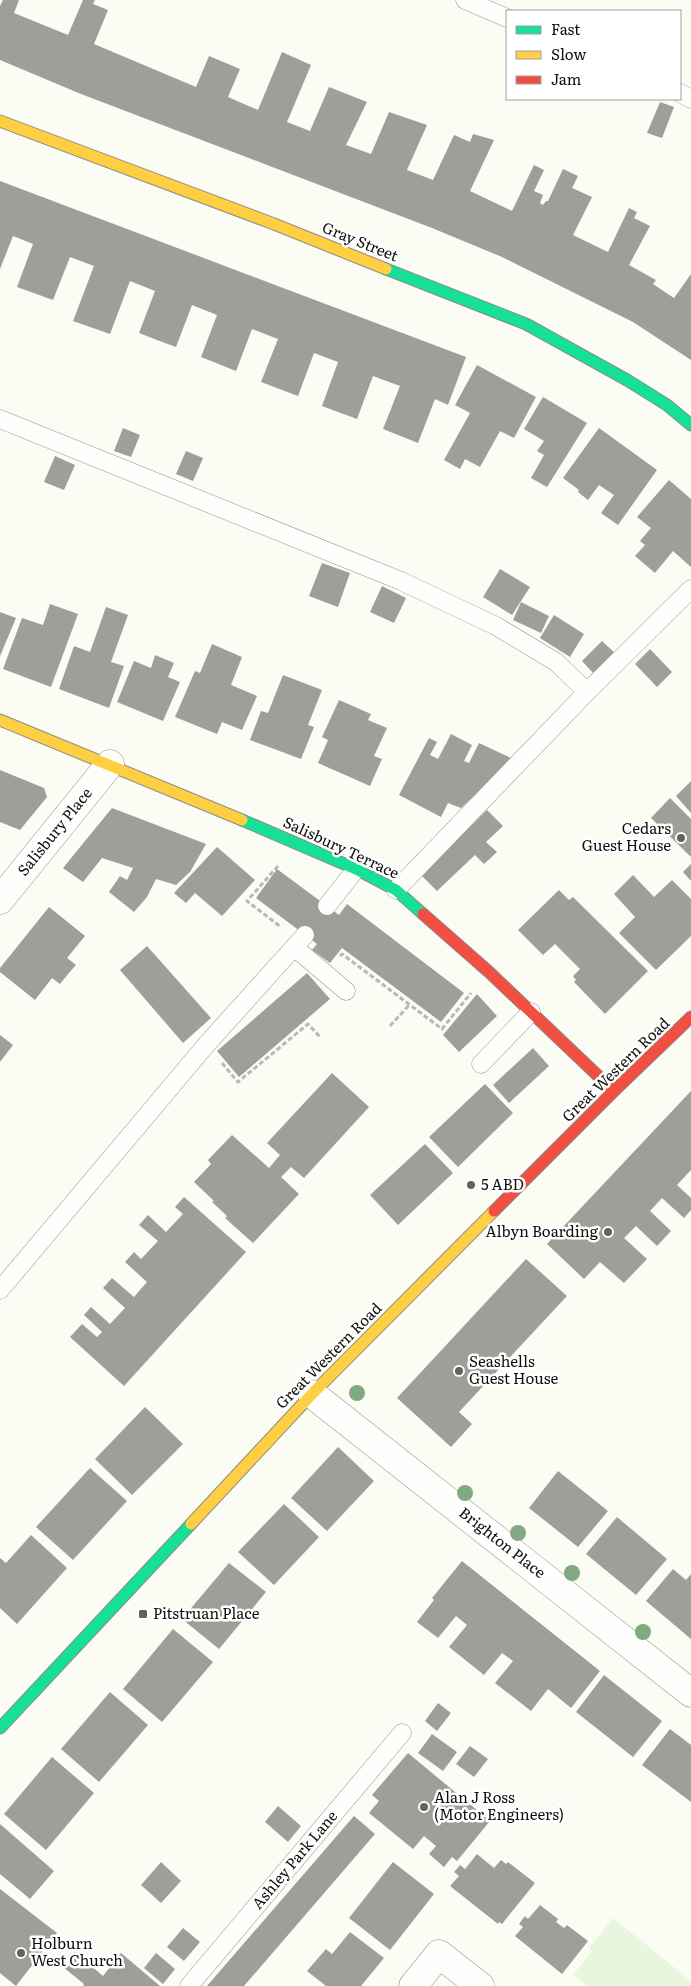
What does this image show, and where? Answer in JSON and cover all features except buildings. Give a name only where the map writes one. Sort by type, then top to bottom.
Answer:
[{"type":"street","name":"Gray Street","points":[[0,120],[274,224],[526,324],[628,380],[667,405],[691,425]]},
{"type":"street","name":"Salisbury Terrace","points":[[0,720],[298,843],[356,869],[396,890],[489,972],[614,1091]]},
{"type":"street","name":"Salisbury Place","points":[[0,900],[110,764]]},
{"type":"street","name":"Great Western Road","points":[[0,1728],[312,1394],[614,1091],[691,1017]]},
{"type":"street","name":"Brighton Place","points":[[312,1394],[691,1693]]},
{"type":"street","points":[[413,1986],[439,1954],[480,1986]]},
{"type":"lane","points":[[465,0],[506,18]]},
{"type":"lane","points":[[0,419],[401,581],[504,630],[556,662],[587,692]]},
{"type":"lane","points":[[396,890],[587,692],[691,590]]},
{"type":"lane","points":[[327,906],[356,869]]},
{"type":"lane","points":[[0,1290],[206,1045],[299,941],[346,991]]},
{"type":"lane","points":[[481,1064],[531,1012]]},
{"type":"lane","name":"Ashley Park Lane","points":[[189,1986],[402,1733]]},
{"type":"path","points":[[298,843],[247,901],[299,941]]},
{"type":"path","points":[[336,960],[342,954],[442,1029],[489,972]]},
{"type":"path","points":[[390,1026],[410,1004]]},
{"type":"path","points":[[206,1045],[238,1082],[308,1024],[321,1038]]},
{"type":"green space","points":[[613,1918],[691,1981],[691,1986],[587,1986],[573,1975],[592,1951],[589,1948]]},
{"type":"traffic: fast","points":[[386,269],[526,324],[627,380],[667,405],[691,425]]},
{"type":"traffic: fast","points":[[242,820],[356,869],[396,890],[423,914]]},
{"type":"traffic: fast","points":[[0,1728],[191,1524]]},
{"type":"traffic: slow","points":[[0,121],[274,224],[386,269]]},
{"type":"traffic: slow","points":[[0,720],[242,820]]},
{"type":"traffic: slow","points":[[191,1524],[312,1394],[494,1211]]},
{"type":"traffic: jam","points":[[423,914],[489,972],[614,1091]]},
{"type":"traffic: jam","points":[[494,1211],[691,1017]]},
{"type":"place","name":"Cedars Guest House","points":[[681,838]]},
{"type":"place","name":"5 ABD","points":[[471,1185]]},
{"type":"place","name":"Albyn Boarding","points":[[608,1232]]},
{"type":"place","name":"Seashells Guest House","points":[[459,1371]]},
{"type":"place","name":"Pitstruan Place","points":[[143,1614]]},
{"type":"place","name":"Alan J Ross (Motor Engineers)","points":[[424,1807]]},
{"type":"place","name":"Holburn West Church","points":[[21,1953]]}]
